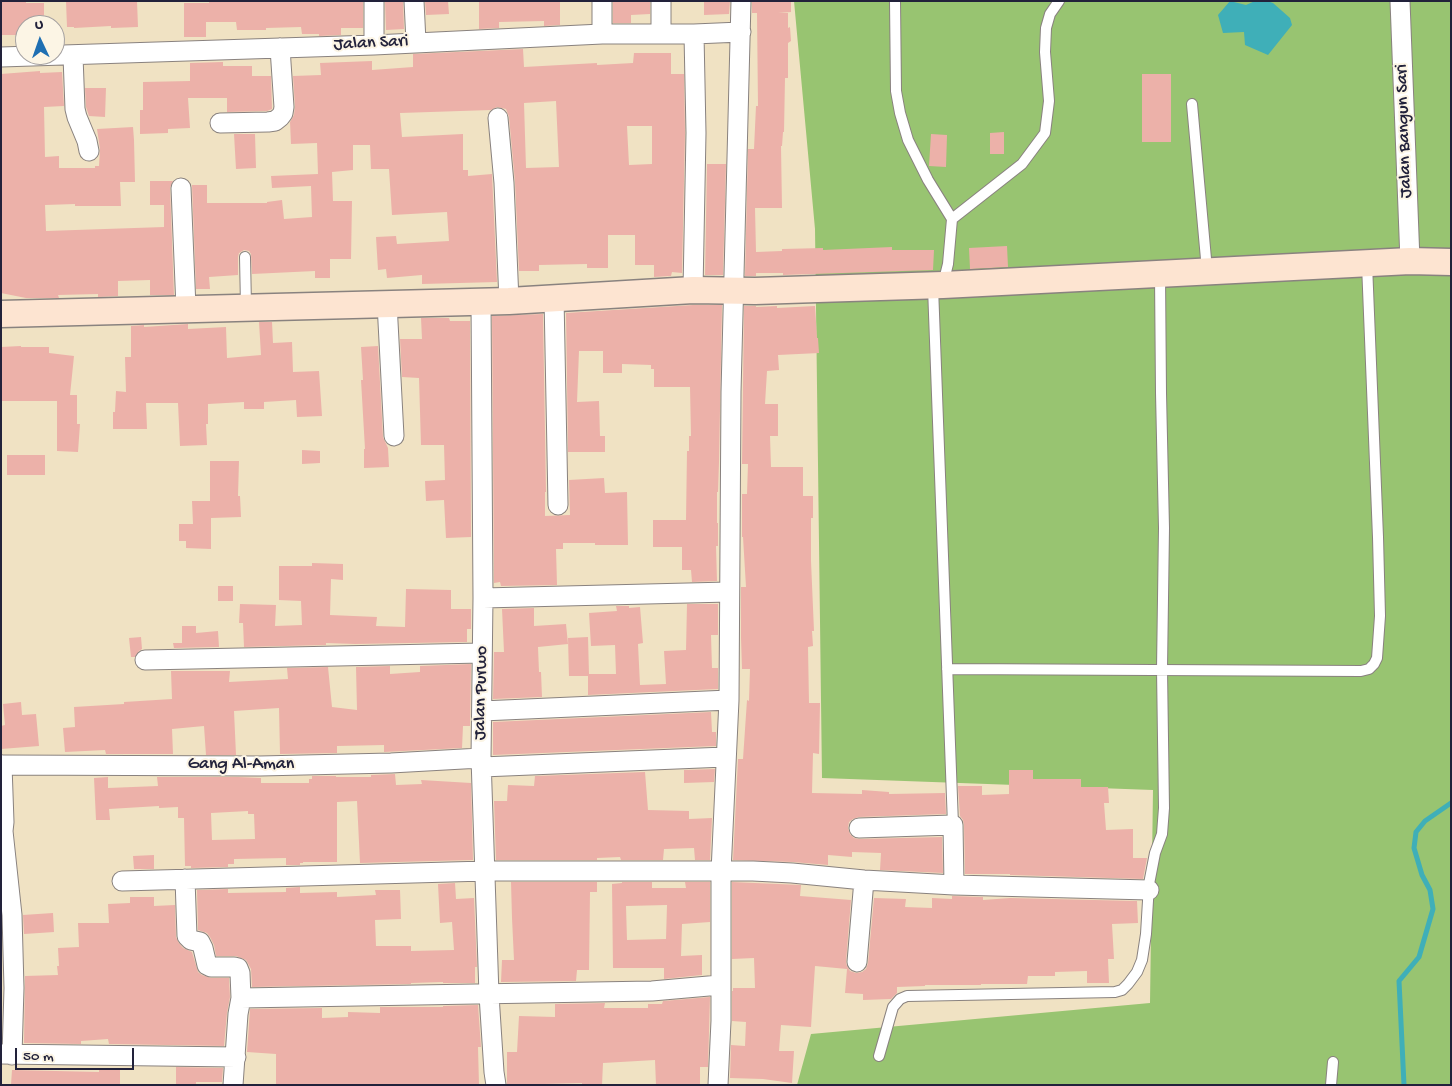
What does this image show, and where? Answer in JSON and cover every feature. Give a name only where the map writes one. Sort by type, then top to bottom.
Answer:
[{"type":"street","points":[[374,1],[374,45]]},
{"type":"street","points":[[414,1],[416,42]]},
{"type":"street","points":[[602,1],[602,34]]},
{"type":"street","points":[[661,1],[661,34]]},
{"type":"street","points":[[718,1085],[721,872],[729,700],[734,290],[741,1]]},
{"type":"street","name":"Jalan Bangun Sari","points":[[1400,1],[1410,262]]},
{"type":"street","name":"Jalan Sari","points":[[1,57],[374,45],[602,34],[741,32]]},
{"type":"street","points":[[693,290],[696,133],[694,34]]},
{"type":"street","points":[[220,123],[268,122],[275,121],[280,117],[284,107],[280,48]]},
{"type":"street","points":[[73,56],[75,109],[89,151]]},
{"type":"street","points":[[498,118],[504,183],[509,300]]},
{"type":"street","points":[[181,188],[186,308]]},
{"type":"street","points":[[1,314],[481,301],[693,290],[755,291],[938,285],[1160,275],[1208,271],[1410,262],[1451,262]]},
{"type":"street","points":[[554,297],[558,505]]},
{"type":"street","name":"Jalan Purwo","points":[[481,301],[483,598],[481,762],[490,995],[496,1085]]},
{"type":"street","points":[[387,303],[394,436]]},
{"type":"street","points":[[483,598],[729,592]]},
{"type":"street","points":[[145,660],[482,653]]},
{"type":"street","points":[[482,711],[729,700]]},
{"type":"street","name":"Gang Al-Aman","points":[[2,765],[270,766],[725,757]]},
{"type":"street","points":[[2,765],[4,822],[2,831],[12,914],[14,988],[7,1055],[236,1057]]},
{"type":"street","points":[[859,828],[953,826],[954,885]]},
{"type":"street","points":[[122,881],[486,871],[779,872],[864,880],[954,885],[1149,890]]},
{"type":"street","points":[[185,879],[187,936],[191,940],[200,942],[207,965],[211,967],[234,967],[238,968],[240,973],[241,998],[238,1014],[233,1085]]},
{"type":"street","points":[[857,962],[864,880]]},
{"type":"street","points":[[241,998],[652,991],[720,985]]},
{"type":"lane","points":[[895,1],[896,91],[900,113],[908,140],[924,172],[952,219],[948,264],[938,285],[947,669],[953,826]]},
{"type":"lane","points":[[952,219],[1022,164],[1045,133],[1049,101],[1045,52],[1046,28],[1050,14],[1059,1]]},
{"type":"lane","points":[[1192,104],[1208,271]]},
{"type":"lane","points":[[245,258],[246,308]]},
{"type":"lane","points":[[947,669],[1361,671],[1369,669],[1377,658],[1380,616],[1367,264]]},
{"type":"lane","points":[[879,1056],[893,1007],[900,999],[907,996],[1115,992],[1122,990],[1128,984],[1142,960],[1149,890],[1155,853],[1162,834],[1164,808],[1162,669],[1164,528],[1160,275]]},
{"type":"lane","points":[[1331,1085],[1333,1062]]},
{"type":"green space","points":[[794,1],[1451,1],[1451,1085],[797,1085],[811,1034],[1150,1003],[1153,790],[822,778],[815,229]]},
{"type":"water","points":[[1230,1],[1246,5],[1255,1],[1273,3],[1290,18],[1292,25],[1268,55],[1245,45],[1244,32],[1223,33],[1218,15]]},
{"type":"building","points":[[1,1],[44,3],[44,15],[15,15],[15,35],[1,35]]},
{"type":"building","points":[[66,1],[137,1],[138,27],[67,27]]},
{"type":"building","points":[[209,1],[363,1],[363,28],[341,28],[341,35],[319,36],[319,34],[302,34],[301,27],[237,30],[236,22],[206,22],[206,37],[184,37],[184,3],[209,3]]},
{"type":"building","points":[[385,1],[403,1],[404,29],[386,30]]},
{"type":"building","points":[[425,1],[448,1],[449,14],[426,15]]},
{"type":"building","points":[[479,1],[560,1],[560,25],[544,26],[544,21],[499,22],[499,28],[479,29]]},
{"type":"building","points":[[613,1],[650,1],[650,14],[631,15],[631,23],[613,23]]},
{"type":"building","points":[[704,1],[730,1],[729,14],[704,15]]},
{"type":"building","points":[[752,1],[791,1],[791,12],[778,13],[788,13],[788,28],[790,27],[791,41],[788,43],[788,78],[785,78],[784,132],[781,146],[782,208],[755,208],[756,252],[782,251],[782,249],[823,248],[823,250],[892,247],[892,250],[934,250],[933,270],[783,275],[783,273],[756,273],[756,276],[745,276],[748,149],[754,149],[756,106],[758,106],[757,13],[752,13]]},
{"type":"building","points":[[523,49],[524,67],[633,63],[634,53],[671,53],[671,74],[684,74],[685,133],[682,273],[672,272],[671,276],[654,277],[654,265],[635,265],[635,235],[608,235],[608,268],[587,268],[587,264],[539,265],[539,271],[519,271],[515,182],[509,117],[506,109],[497,107],[491,110],[400,113],[402,137],[463,134],[463,170],[468,170],[468,176],[492,174],[497,282],[422,284],[422,275],[387,278],[386,269],[378,270],[376,237],[396,236],[397,244],[449,241],[447,212],[392,215],[389,169],[371,169],[370,145],[353,145],[353,170],[332,172],[333,201],[352,201],[351,259],[330,259],[330,278],[315,278],[315,271],[252,274],[251,254],[249,251],[244,250],[239,253],[238,257],[238,275],[209,277],[210,289],[196,289],[192,185],[207,185],[207,203],[267,203],[282,200],[284,219],[312,217],[311,186],[272,188],[271,176],[318,174],[317,143],[291,144],[290,122],[294,115],[295,106],[293,76],[321,75],[320,63],[372,61],[372,70],[413,67],[413,54]],"holes":[[[556,101],[559,167],[526,168],[524,103]],[[627,126],[652,126],[652,164],[629,165]]]},
{"type":"building","points":[[223,62],[223,66],[252,66],[252,76],[271,76],[272,109],[267,111],[227,112],[227,98],[188,98],[190,128],[168,129],[168,133],[140,134],[140,110],[143,110],[143,82],[190,81],[190,63]]},
{"type":"building","points":[[40,71],[40,73],[62,72],[64,106],[44,107],[45,157],[59,156],[59,168],[95,168],[95,166],[99,166],[100,149],[97,129],[133,127],[134,140],[135,182],[120,182],[121,206],[45,205],[46,231],[164,227],[164,205],[150,205],[150,181],[173,181],[170,188],[174,295],[150,295],[150,280],[118,281],[118,296],[98,297],[98,294],[58,295],[59,298],[26,298],[1,293],[1,74]]},
{"type":"building","points":[[1142,74],[1171,74],[1171,142],[1142,142]]},
{"type":"building","points":[[85,88],[106,88],[105,117],[89,116],[86,107]]},
{"type":"building","points":[[1004,132],[1004,154],[990,154],[990,133]]},
{"type":"building","points":[[234,134],[255,134],[256,168],[236,169]]},
{"type":"building","points":[[931,134],[947,135],[946,167],[929,166]]},
{"type":"building","points":[[707,164],[726,164],[723,275],[705,275]]},
{"type":"building","points":[[1007,246],[1008,267],[970,269],[969,248]]},
{"type":"building","points":[[722,305],[717,492],[718,546],[716,546],[717,581],[692,582],[691,570],[682,570],[682,547],[653,547],[653,520],[686,520],[687,451],[689,451],[689,436],[691,436],[690,387],[654,387],[654,369],[651,369],[651,365],[622,364],[622,373],[603,373],[603,351],[579,351],[577,402],[599,401],[600,436],[605,436],[605,452],[568,452],[566,313]]},
{"type":"building","points":[[744,306],[777,306],[777,308],[815,306],[819,353],[778,355],[779,370],[767,371],[765,404],[778,404],[778,436],[770,436],[771,467],[803,467],[803,496],[813,496],[811,561],[814,631],[812,631],[813,646],[808,647],[809,703],[820,703],[819,754],[813,753],[812,793],[862,794],[862,790],[889,792],[889,794],[945,793],[946,814],[859,817],[849,822],[848,828],[854,838],[859,839],[942,837],[943,873],[880,870],[881,853],[852,852],[852,857],[828,855],[828,865],[733,860],[738,759],[743,759],[750,669],[742,669],[741,638],[741,587],[746,587],[742,537],[742,494],[747,494],[748,464],[742,464]]},
{"type":"building","points":[[543,314],[545,516],[570,515],[569,480],[604,478],[605,493],[627,492],[628,545],[563,543],[563,549],[556,549],[557,585],[501,586],[500,582],[494,583],[492,316]]},
{"type":"building","points":[[421,318],[449,318],[450,321],[470,321],[471,537],[446,538],[444,500],[426,501],[425,481],[445,480],[444,445],[421,445],[419,378],[402,377],[400,339],[422,339]]},
{"type":"building","points":[[259,322],[272,322],[273,343],[292,342],[293,372],[319,371],[322,416],[297,417],[296,400],[264,402],[264,409],[244,409],[244,402],[208,404],[208,424],[206,424],[207,445],[180,446],[178,403],[146,403],[147,429],[113,429],[116,391],[126,392],[125,357],[131,357],[131,326],[188,324],[188,329],[226,327],[227,358],[261,355]]},
{"type":"building","points":[[378,346],[383,437],[388,448],[389,467],[364,468],[361,347]]},
{"type":"building","points":[[1,347],[49,347],[49,353],[74,356],[70,395],[77,395],[77,424],[80,424],[78,452],[57,451],[57,401],[1,401]]},
{"type":"building","points":[[302,450],[320,451],[320,463],[302,464]]},
{"type":"building","points":[[7,455],[45,455],[45,475],[7,475]]},
{"type":"building","points":[[210,461],[239,461],[238,496],[240,496],[241,517],[211,518],[211,549],[186,548],[186,541],[179,541],[179,524],[193,524],[192,501],[210,501]]},
{"type":"building","points":[[312,563],[343,564],[343,580],[331,579],[330,615],[377,617],[376,626],[405,627],[406,589],[451,590],[451,609],[471,609],[471,629],[467,629],[467,642],[326,643],[326,645],[244,647],[243,623],[239,623],[240,604],[276,605],[275,626],[302,625],[301,601],[279,600],[279,566],[312,566]]},
{"type":"building","points":[[218,586],[233,586],[233,601],[218,601]]},
{"type":"building","points":[[687,604],[718,604],[718,635],[711,635],[712,668],[718,668],[718,689],[588,695],[588,676],[569,676],[568,638],[588,637],[589,674],[616,674],[615,645],[591,646],[589,613],[617,611],[616,606],[629,606],[629,608],[640,607],[643,643],[638,644],[640,685],[666,684],[664,651],[686,650]]},
{"type":"building","points":[[534,608],[534,626],[566,624],[568,644],[538,647],[542,697],[493,699],[494,652],[504,652],[502,609]]},
{"type":"building","points":[[182,626],[196,626],[196,633],[218,631],[219,647],[174,648],[173,643],[182,643]]},
{"type":"building","points":[[141,637],[142,649],[135,657],[131,657],[129,638]]},
{"type":"building","points":[[471,664],[470,726],[463,726],[462,748],[384,752],[384,745],[337,746],[337,753],[280,754],[279,708],[234,711],[236,755],[206,755],[204,726],[172,729],[173,754],[106,754],[105,750],[65,752],[63,728],[75,727],[74,707],[172,699],[171,671],[230,671],[229,682],[288,679],[287,668],[328,667],[332,707],[357,710],[356,667],[390,666],[390,674],[420,672],[420,666]]},
{"type":"building","points":[[21,702],[22,715],[36,714],[39,746],[1,749],[1,726],[5,725],[3,704]]},
{"type":"building","points":[[711,712],[712,732],[716,732],[716,746],[493,755],[493,722]]},
{"type":"building","points":[[715,769],[714,782],[684,783],[684,770]]},
{"type":"building","points":[[1009,770],[1033,770],[1033,779],[1081,779],[1081,787],[1108,787],[1109,803],[1104,803],[1106,830],[1133,829],[1133,858],[1147,858],[1143,879],[965,874],[964,825],[960,816],[958,786],[982,786],[982,795],[1009,794]]},
{"type":"building","points":[[645,772],[648,810],[689,811],[689,819],[712,818],[710,860],[695,860],[694,848],[664,849],[663,860],[621,860],[620,857],[597,858],[597,860],[496,860],[494,801],[507,801],[508,785],[534,786],[535,776]]},
{"type":"building","points":[[395,774],[396,785],[422,784],[421,780],[471,783],[473,860],[360,863],[357,801],[337,802],[337,862],[303,862],[300,865],[286,865],[286,858],[234,859],[234,864],[228,864],[228,867],[191,868],[191,866],[185,866],[184,818],[178,818],[178,807],[159,808],[159,806],[109,809],[110,820],[96,820],[94,778],[108,777],[108,788],[158,786],[157,777],[238,777],[261,778],[261,783],[309,783],[309,779],[312,779],[312,776],[371,777],[371,775]],"holes":[[[248,811],[248,814],[254,814],[255,839],[212,840],[211,813]]]},
{"type":"building","points":[[154,855],[154,869],[134,869],[133,856]]},
{"type":"building","points":[[511,882],[597,882],[597,892],[590,892],[589,970],[577,970],[576,981],[501,982],[502,960],[514,960]]},
{"type":"building","points":[[652,882],[652,888],[686,888],[685,882],[710,882],[710,922],[682,924],[681,956],[702,955],[702,975],[664,979],[664,968],[613,968],[612,884]],"holes":[[[667,905],[666,939],[627,940],[626,906]]]},
{"type":"building","points":[[732,882],[801,885],[800,896],[851,900],[846,962],[850,971],[856,973],[866,969],[868,963],[874,898],[906,899],[905,907],[932,908],[932,898],[952,899],[952,896],[983,897],[983,900],[1010,898],[1137,901],[1138,923],[1112,924],[1114,959],[1108,959],[1109,983],[1087,983],[1087,971],[1055,972],[1055,976],[1028,976],[1027,984],[897,987],[897,993],[891,999],[863,1000],[863,994],[845,993],[847,969],[815,966],[811,1027],[781,1025],[779,1051],[794,1051],[792,1083],[763,1079],[730,1078],[731,1045],[745,1046],[746,1022],[732,1021],[732,991],[733,988],[755,988],[754,958],[732,959]]},
{"type":"building","points":[[455,883],[456,899],[474,898],[477,967],[475,967],[475,983],[443,982],[252,987],[251,969],[246,960],[236,956],[216,956],[210,937],[207,933],[198,930],[197,890],[228,889],[228,893],[286,892],[286,888],[300,887],[300,893],[337,892],[337,897],[376,895],[375,890],[400,890],[401,919],[375,920],[376,946],[411,946],[411,951],[454,950],[452,922],[440,923],[438,884]]},
{"type":"building","points":[[130,897],[154,897],[154,906],[175,905],[176,937],[183,948],[192,952],[198,972],[211,978],[229,978],[230,997],[224,1046],[109,1044],[108,1039],[81,1041],[81,1044],[24,1043],[25,976],[58,975],[58,948],[79,947],[78,923],[109,923],[108,904],[130,903]]},
{"type":"building","points":[[53,913],[54,932],[24,934],[23,915]]},
{"type":"building","points":[[710,997],[708,1067],[700,1067],[700,1085],[656,1085],[655,1060],[603,1063],[602,1085],[582,1085],[582,1083],[507,1085],[507,1052],[517,1052],[519,1016],[555,1017],[555,1004],[605,1003],[604,1008],[648,1008],[648,1004],[662,1004],[663,1001]]},
{"type":"building","points":[[478,1005],[481,1047],[478,1047],[479,1085],[276,1085],[276,1054],[247,1052],[250,1009],[322,1008],[322,1018],[348,1017],[348,1012],[380,1013],[380,1007]]},
{"type":"building","points":[[176,1067],[223,1068],[222,1082],[196,1082],[196,1085],[176,1085]]},
{"type":"building","points":[[12,1070],[99,1072],[99,1070],[120,1070],[120,1085],[11,1085]]},
{"type":"waterway","points":[[1404,1085],[1399,981],[1419,957],[1433,909],[1430,890],[1422,875],[1414,848],[1416,832],[1425,821],[1451,803]]}]
